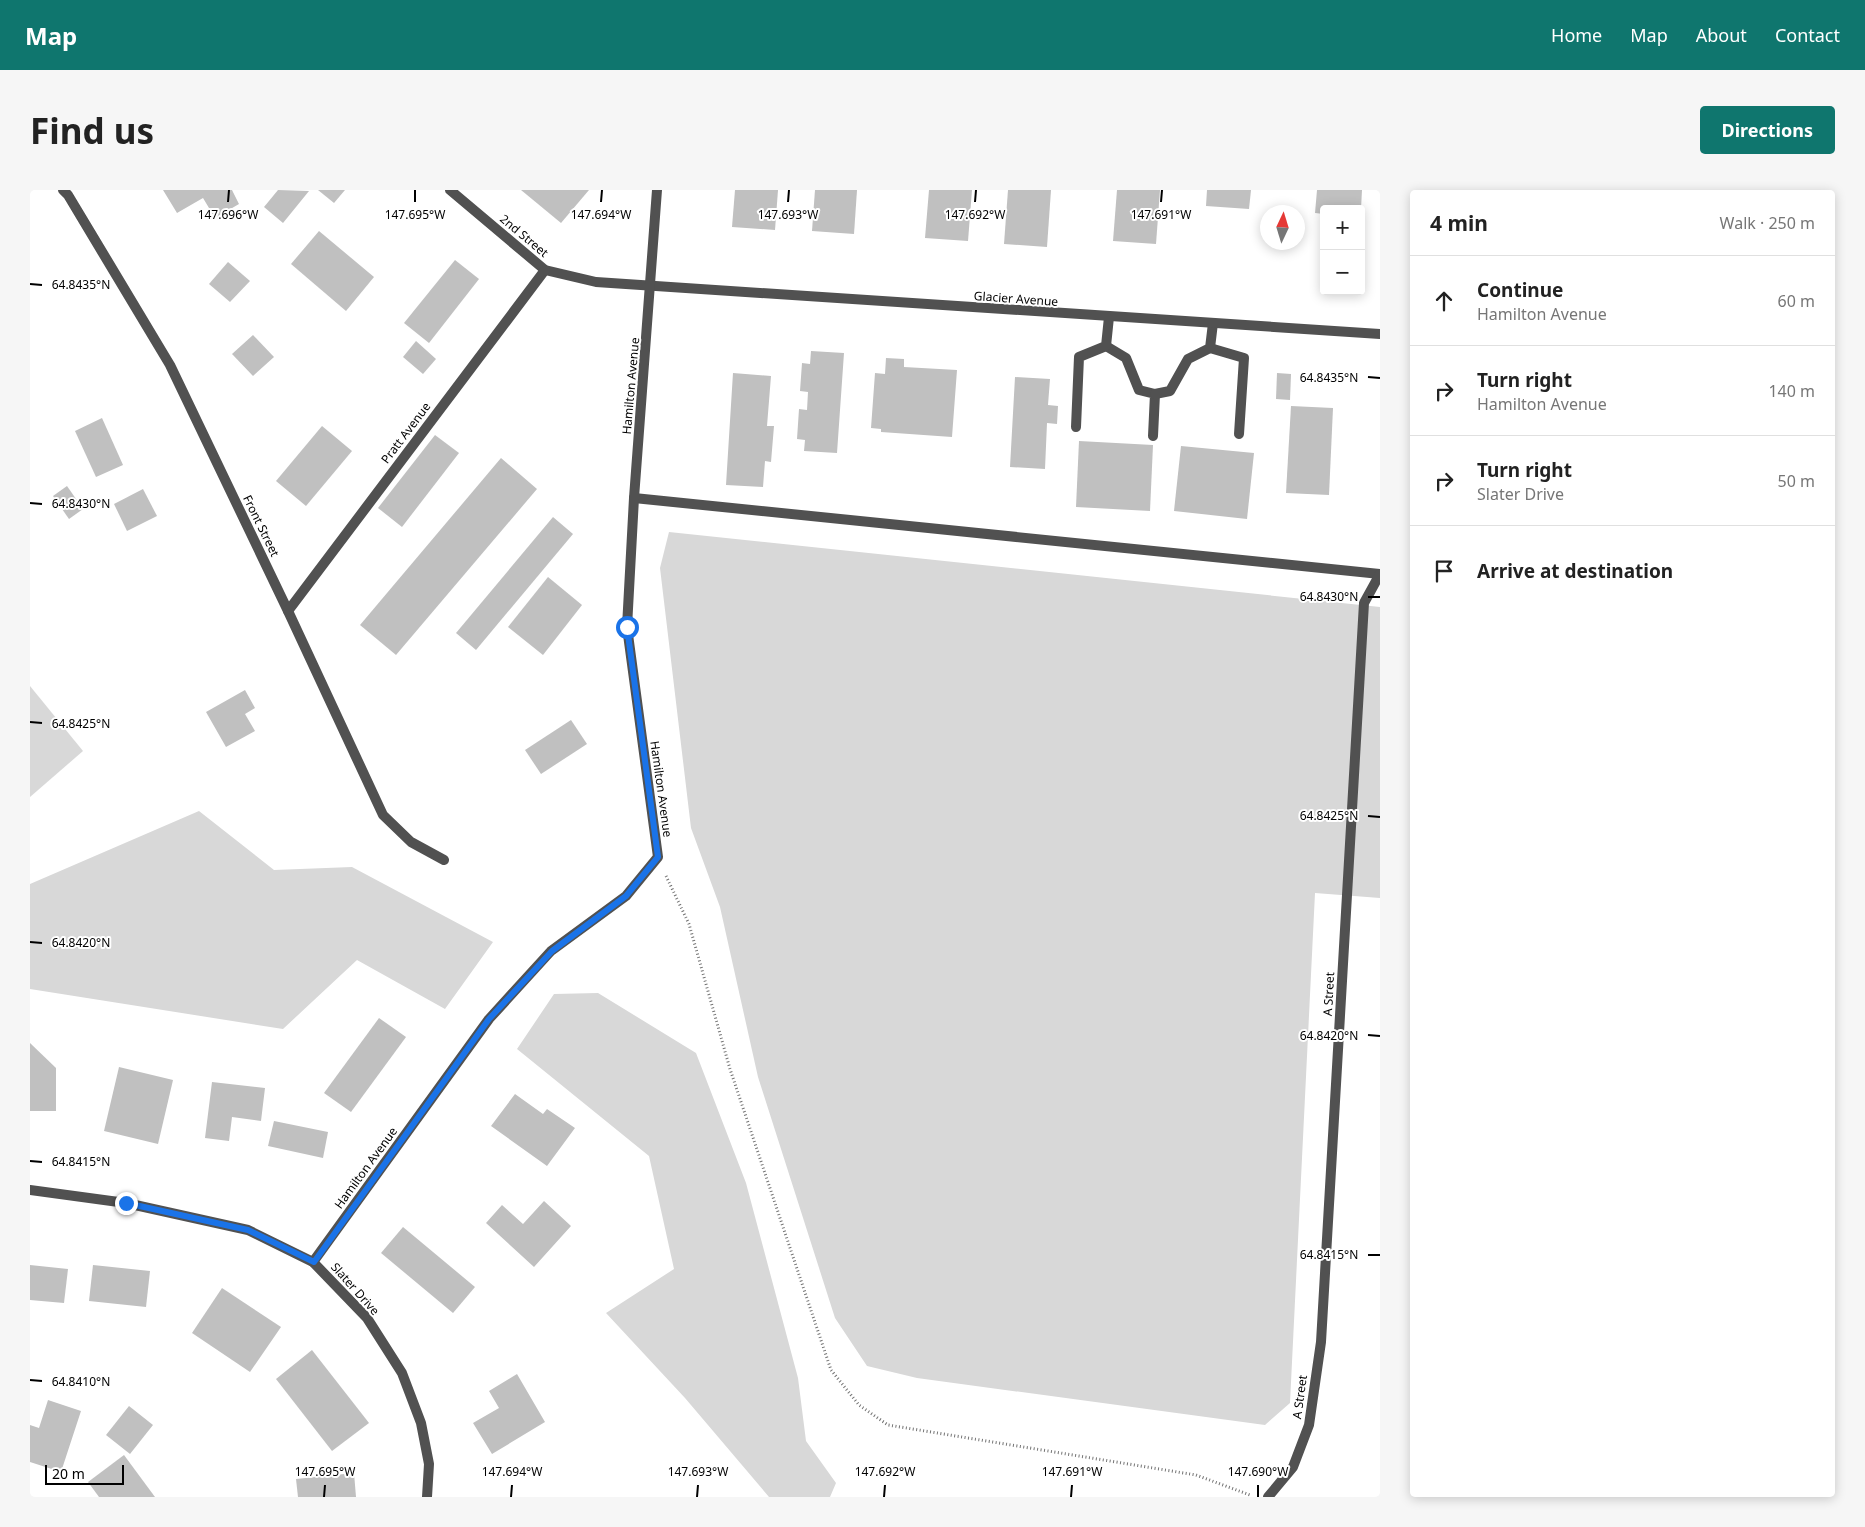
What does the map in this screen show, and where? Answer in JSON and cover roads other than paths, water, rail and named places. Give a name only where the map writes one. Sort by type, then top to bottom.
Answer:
[{"type":"street","name":"2nd Street","points":[[450,190],[545,270],[596,282],[651,287]]},
{"type":"street","name":"Hamilton Avenue","points":[[314,1262],[489,1019],[552,951],[626,896],[658,857],[627,627],[634,498],[657,190]]},
{"type":"street","name":"Front Street","points":[[68,192],[170,365],[383,815],[411,842],[444,860]]},
{"type":"street","name":"Pratt Avenue","points":[[288,611],[545,270]]},
{"type":"street","name":"Glacier Avenue","points":[[651,287],[1380,334]]},
{"type":"street","points":[[1106,346],[1109,316]]},
{"type":"street","points":[[1210,348],[1213,323]]},
{"type":"street","points":[[1106,346],[1126,358],[1139,390],[1155,394],[1170,391],[1188,359],[1210,348],[1244,358],[1239,434]]},
{"type":"street","points":[[1076,427],[1079,357],[1106,346]]},
{"type":"street","points":[[1153,436],[1155,394]]},
{"type":"street","points":[[634,498],[1380,574]]},
{"type":"street","name":"A Street","points":[[1268,1497],[1293,1467],[1309,1426],[1321,1342],[1364,603],[1380,574]]},
{"type":"street","name":"Slater Drive","points":[[30,1190],[126,1203],[248,1230],[314,1262],[367,1318],[402,1374],[421,1423],[429,1464],[427,1497]]}]
